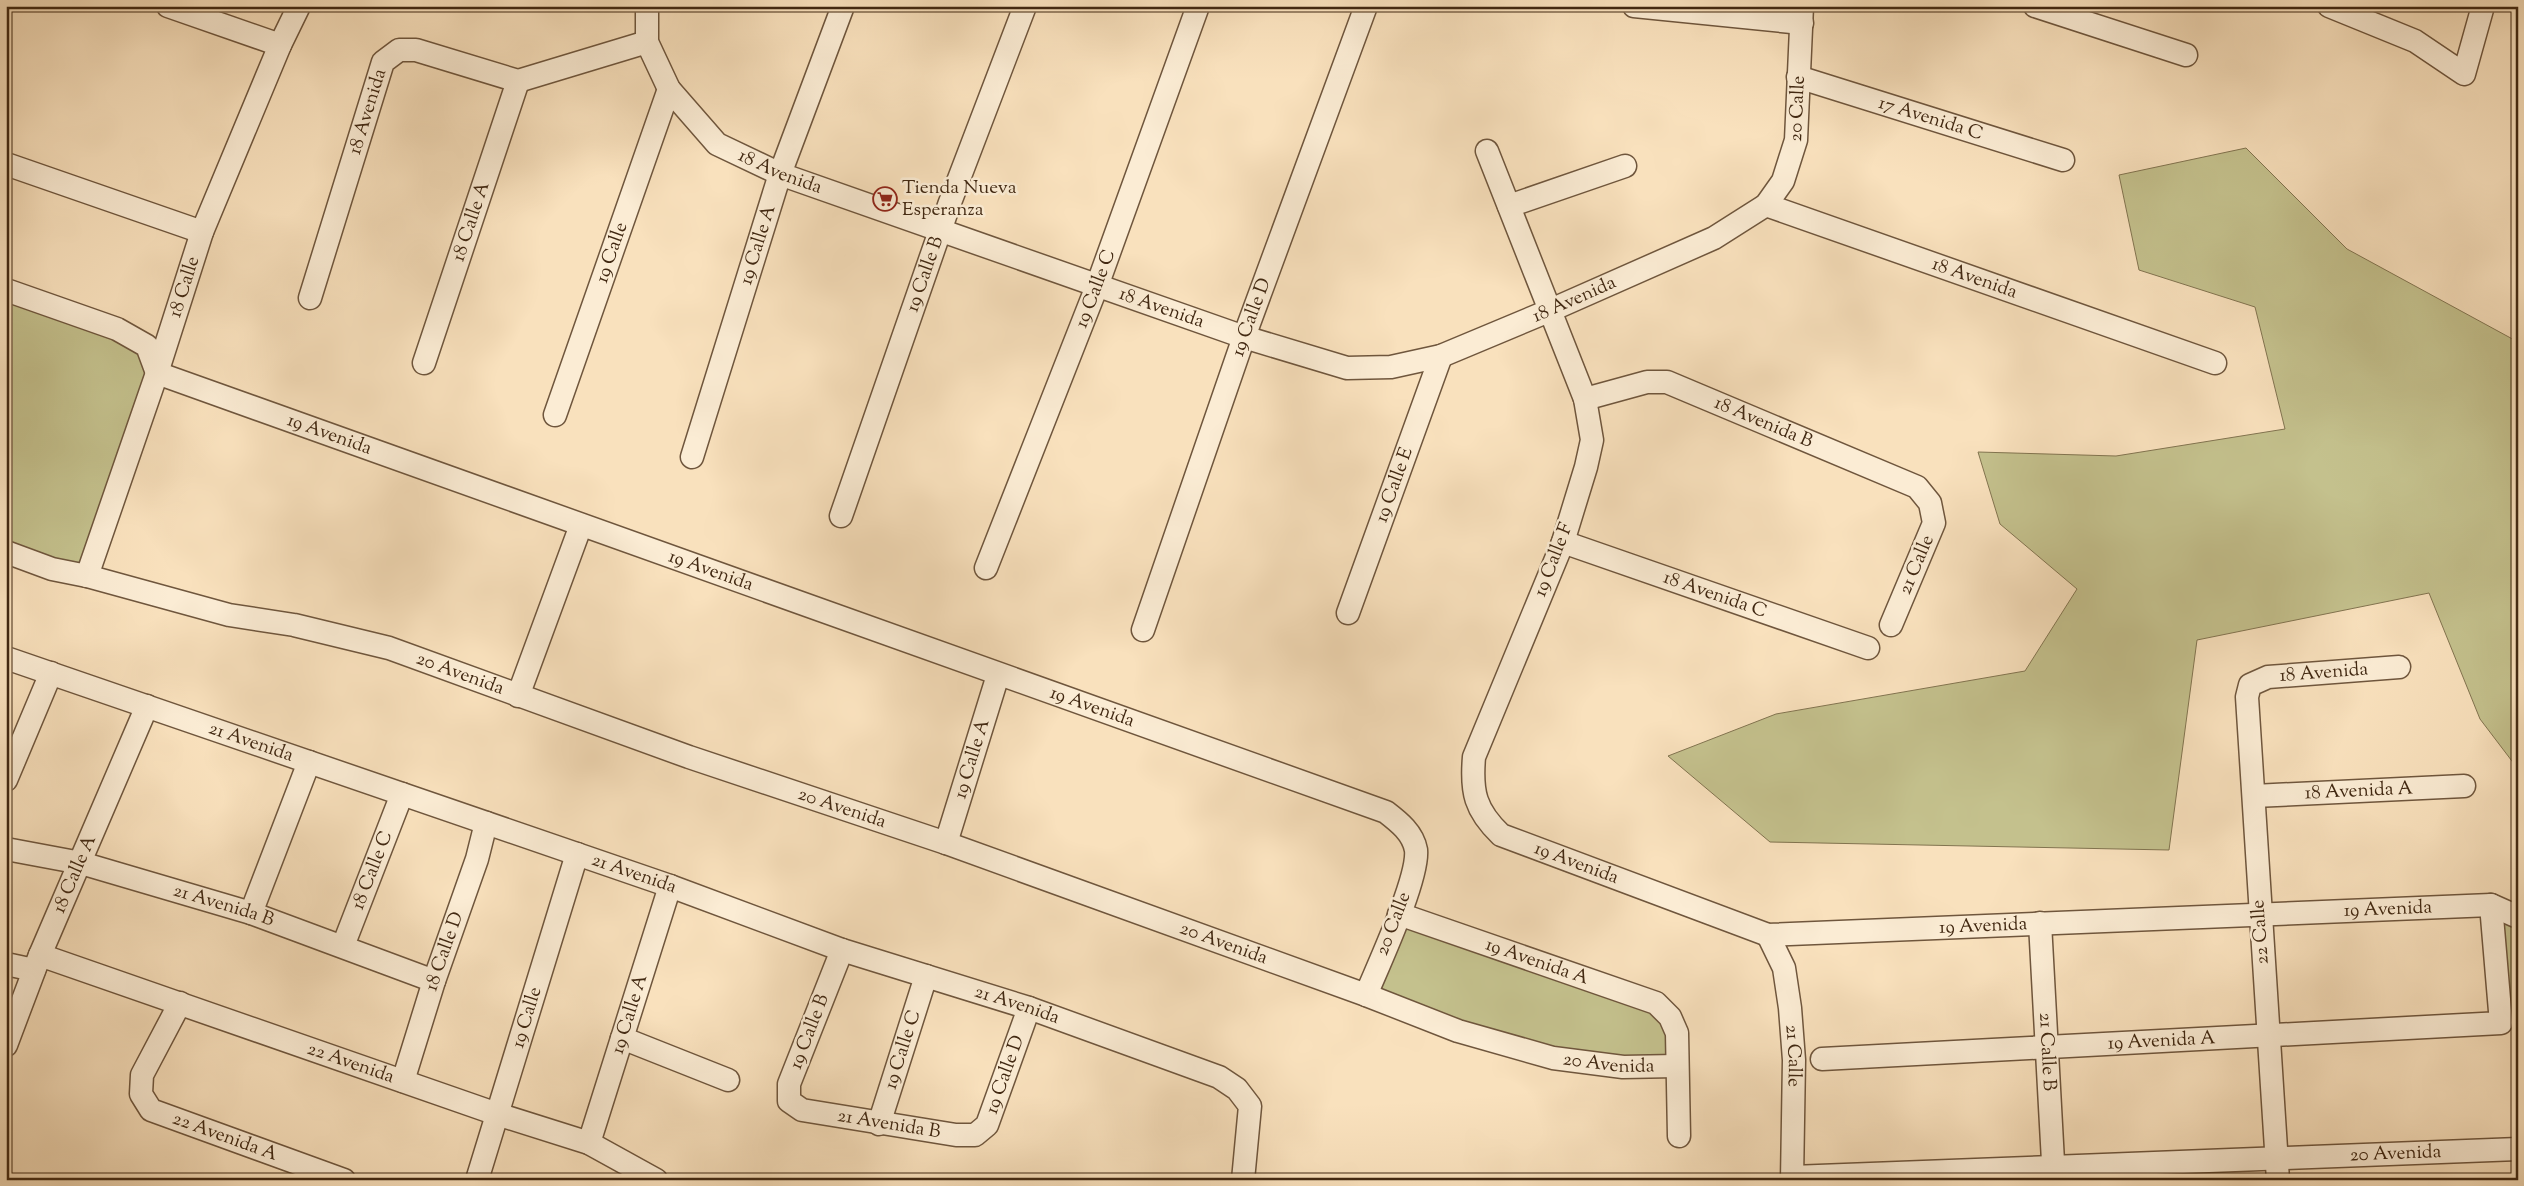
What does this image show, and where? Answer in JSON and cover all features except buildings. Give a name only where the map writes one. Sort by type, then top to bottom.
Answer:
[{"type":"street","points":[[168,6],[280,45]]},
{"type":"street","name":"18 Calle","points":[[87,576],[157,373],[202,232],[280,45],[299,6]]},
{"type":"street","points":[[518,81],[647,42],[647,6]]},
{"type":"street","name":"19 Calle A","points":[[692,458],[780,174],[843,6]]},
{"type":"street","name":"19 Calle B","points":[[841,516],[940,230],[1025,6]]},
{"type":"street","name":"19 Calle C","points":[[986,568],[1097,286],[1198,6]]},
{"type":"street","name":"19 Calle D","points":[[1143,630],[1244,337],[1366,6]]},
{"type":"street","points":[[1634,6],[1802,15]]},
{"type":"street","points":[[2035,6],[2186,55]]},
{"type":"street","points":[[2329,6],[2368,13],[2464,74],[2483,6]]},
{"type":"street","name":"20 Calle","points":[[1766,205],[1783,181],[1796,140],[1802,15]]},
{"type":"street","name":"18 Avenida","points":[[647,42],[669,89],[716,144],[780,174],[1244,337],[1347,368],[1391,367],[1441,356],[1714,238],[1766,205],[2215,363]]},
{"type":"street","name":"18 Avenida","points":[[310,298],[383,62],[399,50],[416,50],[518,81]]},
{"type":"street","name":"17 Avenida C","points":[[1798,77],[2063,160]]},
{"type":"street","name":"18 Calle A","points":[[424,363],[518,81]]},
{"type":"street","name":"19 Calle","points":[[555,415],[669,89]]},
{"type":"street","points":[[1487,152],[1551,310]]},
{"type":"street","points":[[6,164],[202,232]]},
{"type":"street","points":[[1509,206],[1624,166]]},
{"type":"street","points":[[6,290],[118,329],[146,346],[157,373]]},
{"type":"street","name":"19 Calle F","points":[[1477,806],[1472,778],[1474,757],[1563,542],[1586,467],[1592,440],[1585,399],[1551,310]]},
{"type":"street","name":"19 Calle E","points":[[1348,613],[1441,356]]},
{"type":"street","name":"19 Avenida","points":[[157,373],[998,675],[1386,812],[1410,835],[1416,851]]},
{"type":"street","name":"18 Avenida B","points":[[1585,399],[1647,382],[1667,382],[1917,487],[1930,503]]},
{"type":"street","name":"21 Calle","points":[[1892,625],[1934,523],[1930,503]]},
{"type":"street","points":[[518,696],[581,525]]},
{"type":"street","name":"18 Avenida C","points":[[1563,542],[1868,648]]},
{"type":"street","name":"20 Avenida","points":[[6,552],[52,568],[229,615],[294,625],[389,648],[689,757],[946,843],[1366,995],[1458,1031],[1553,1058],[1623,1067],[1676,1066]]},
{"type":"street","name":"21 Avenida","points":[[6,658],[670,886],[842,950],[1029,1008],[1219,1078],[1237,1089],[1250,1106],[1242,1180]]},
{"type":"street","name":"18 Avenida","points":[[2250,685],[2268,677],[2399,667]]},
{"type":"street","points":[[7,777],[51,673]]},
{"type":"street","name":"19 Calle A","points":[[946,843],[998,675]]},
{"type":"street","name":"22 Calle","points":[[2250,685],[2247,697],[2260,914],[2270,1035],[2277,1170]]},
{"type":"street","name":"18 Calle A","points":[[6,1045],[37,962],[147,706]]},
{"type":"street","points":[[251,913],[309,762]]},
{"type":"street","name":"18 Avenida A","points":[[2254,796],[2464,786]]},
{"type":"street","name":"18 Calle C","points":[[343,946],[402,794]]},
{"type":"street","name":"19 Avenida","points":[[1477,806],[1489,824],[1501,835],[1768,935],[2491,905],[2518,917]]},
{"type":"street","name":"18 Calle D","points":[[403,1081],[434,981],[477,858],[486,823]]},
{"type":"street","name":"21 Avenida B","points":[[6,849],[81,862],[251,913],[434,981]]},
{"type":"street","name":"20 Calle","points":[[1366,995],[1407,891],[1416,851]]},
{"type":"street","name":"19 Calle","points":[[477,1180],[577,854]]},
{"type":"street","name":"19 Calle A","points":[[589,1143],[670,886]]},
{"type":"street","name":"19 Avenida A","points":[[1822,1059],[2500,1023],[2491,905]]},
{"type":"street","name":"19 Avenida A","points":[[1399,914],[1656,1003],[1670,1017],[1676,1033],[1676,1066]]},
{"type":"street","name":"21 Calle B","points":[[2040,923],[2054,1174]]},
{"type":"street","name":"21 Calle","points":[[1768,935],[1784,968],[1790,1008],[1794,1060],[1792,1178]]},
{"type":"street","name":"19 Calle B","points":[[802,1110],[789,1101],[789,1084],[842,950]]},
{"type":"street","name":"22 Avenida","points":[[6,964],[37,962],[180,1003],[497,1114],[589,1143],[656,1180]]},
{"type":"street","name":"19 Calle C","points":[[879,1124],[926,976]]},
{"type":"street","name":"22 Avenida A","points":[[180,1003],[142,1075],[141,1094],[151,1110],[344,1180]]},
{"type":"street","name":"19 Calle D","points":[[975,1136],[987,1125],[1029,1008]]},
{"type":"street","points":[[622,1038],[728,1080]]},
{"type":"street","points":[[1676,1066],[1680,1136]]},
{"type":"street","name":"21 Avenida B","points":[[802,1110],[879,1124],[975,1136]]},
{"type":"street","name":"20 Avenida","points":[[1792,1178],[2277,1170],[2518,1149]]},
{"type":"shaded area","points":[[2246,148],[2347,249],[2518,342],[2518,769],[2480,719],[2429,593],[2197,640],[2169,850],[1770,842],[1668,756],[1776,714],[2025,671],[2077,589],[2000,524],[1978,452],[2116,456],[2285,429],[2255,307],[2139,270],[2119,175]]},
{"type":"shaded area","points":[[6,290],[117,329],[157,373],[87,576],[6,552]]},
{"type":"shaded area","points":[[2491,905],[2518,917],[2518,1022],[2501,1023]]},
{"type":"shaded area","points":[[1399,914],[1656,1003],[1676,1066],[1623,1067],[1366,995]]},
{"type":"place","name":"Tienda Nueva Esperanza","points":[[885,199]]}]
